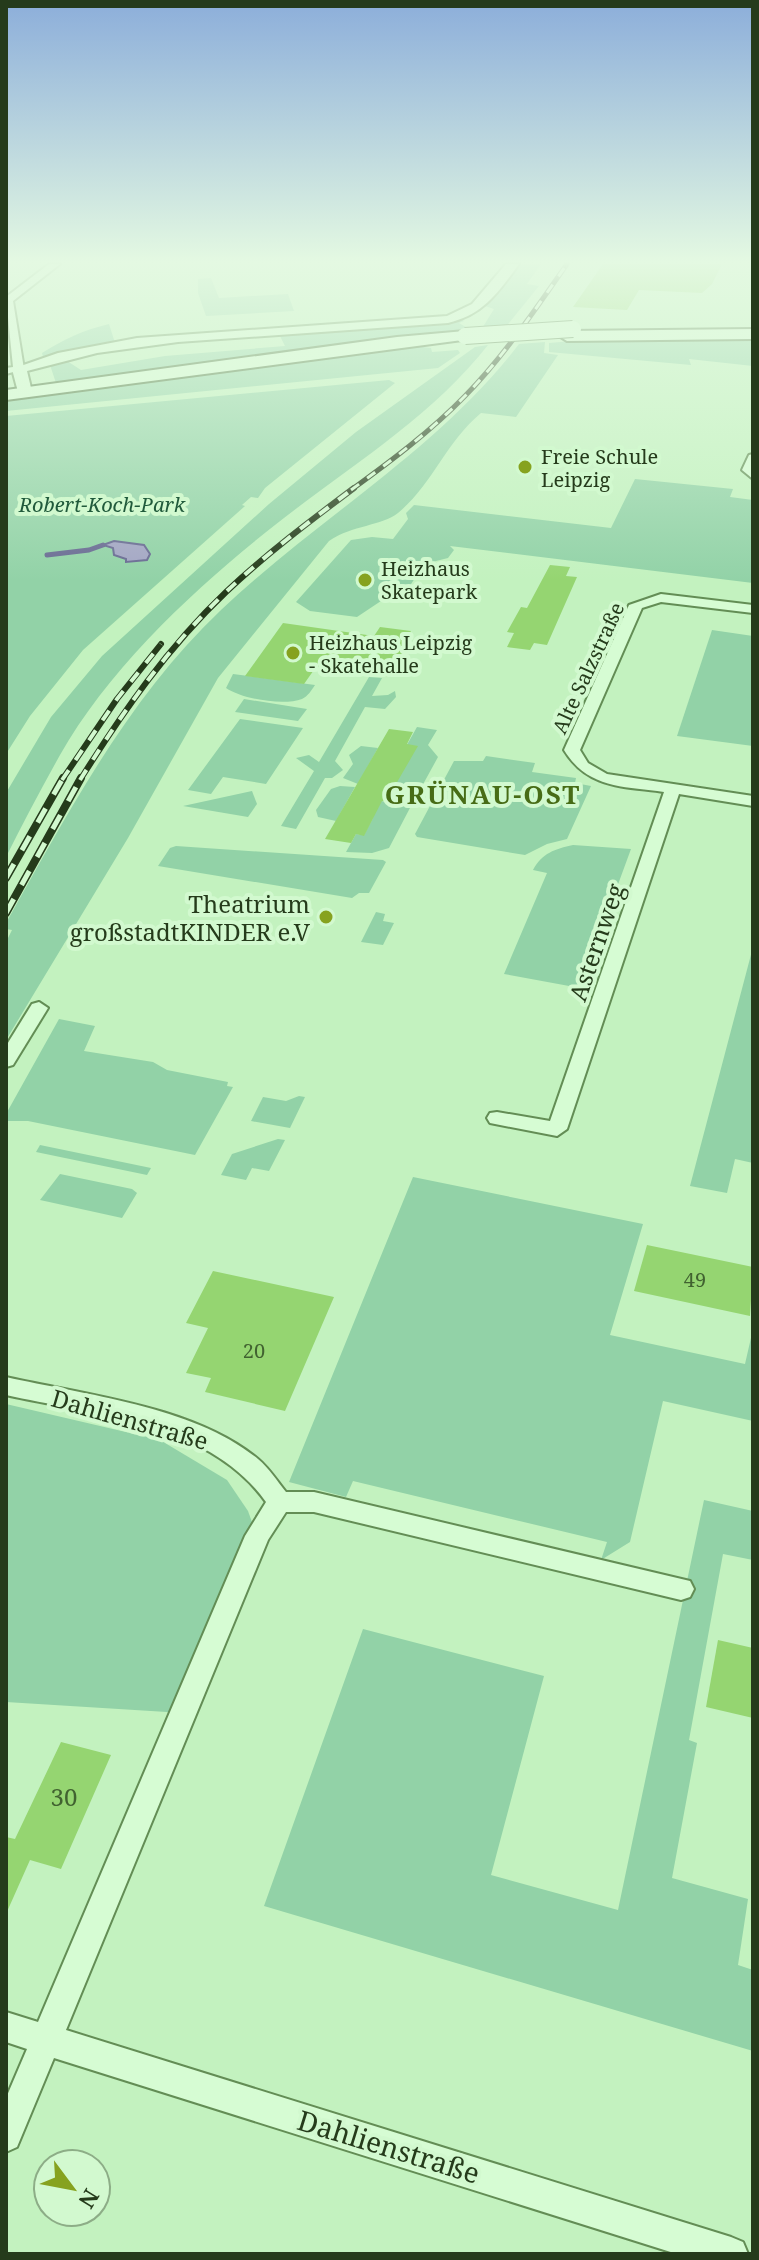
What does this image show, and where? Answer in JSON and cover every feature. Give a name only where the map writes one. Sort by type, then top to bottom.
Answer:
[{"type":"main road","points":[[6,395],[191,369]]},
{"type":"street","points":[[12,370],[25,392]]},
{"type":"street","points":[[753,458],[748,470],[753,475]]},
{"type":"street","name":"Alte Salzstraße","points":[[673,789],[609,780],[591,773],[578,762],[572,750],[579,728],[636,605],[661,598],[753,609]]},
{"type":"street","points":[[673,789],[753,801]]},
{"type":"street","name":"Asternweg","points":[[497,1118],[557,1129],[673,789]]},
{"type":"street","points":[[6,1061],[39,1008]]},
{"type":"street","name":"Dahlienstraße","points":[[6,1386],[167,1425],[210,1439],[253,1468],[279,1502]]},
{"type":"street","points":[[6,2136],[257,1536],[279,1502],[314,1502],[681,1589]]},
{"type":"street","name":"Dahlienstraße","points":[[6,2027],[731,2254]]},
{"type":"green space","points":[[51,369],[160,369],[56,383]]},
{"type":"green space","points":[[231,369],[423,369],[6,411],[6,398]]},
{"type":"green space","points":[[444,369],[466,369],[415,419],[215,574],[157,630],[103,691],[80,723],[6,857],[6,793],[51,717],[102,656],[269,504],[356,432]]},
{"type":"green space","points":[[498,369],[548,369],[516,417],[481,413],[469,424],[420,490],[398,513],[329,541],[218,678],[128,838],[6,1040],[6,942],[12,930],[6,929],[6,923],[77,799],[128,719],[188,644],[221,610],[415,450]]},
{"type":"green space","name":"Robert-Koch-Park","points":[[389,380],[395,383],[265,488],[258,498],[251,497],[242,505],[245,506],[83,650],[30,716],[6,754],[6,416]]},
{"type":"green space","points":[[635,479],[733,489],[730,497],[753,500],[753,583],[450,546],[454,550],[448,558],[424,564],[404,595],[381,601],[357,617],[310,611],[296,602],[351,540],[372,537],[393,539],[408,519],[406,513],[414,505],[611,528]]},
{"type":"green space","points":[[712,630],[753,636],[753,746],[677,736]]},
{"type":"green space","points":[[233,674],[315,685],[302,699],[284,702],[263,700],[226,688]]},
{"type":"green space","points":[[369,677],[382,678],[372,696],[388,695],[395,691],[396,697],[385,709],[365,707],[335,761],[343,770],[332,778],[325,778],[296,829],[281,826],[314,771],[296,758],[309,755],[319,762]]},
{"type":"green space","points":[[244,699],[307,709],[298,721],[235,712]]},
{"type":"green space","points":[[240,719],[303,728],[266,784],[223,777],[211,794],[188,790]]},
{"type":"green space","points":[[417,727],[437,730],[428,745],[438,757],[421,788],[386,782]]},
{"type":"green space","points":[[361,746],[378,748],[358,784],[343,778],[353,764],[349,755]]},
{"type":"green space","points":[[486,756],[535,763],[532,772],[576,778],[575,783],[591,786],[567,839],[547,844],[525,855],[417,837],[415,834],[454,761],[483,761]]},
{"type":"green space","points":[[355,787],[336,821],[318,817],[316,810],[331,789]]},
{"type":"green space","points":[[252,791],[257,804],[248,817],[183,806]]},
{"type":"green space","points":[[375,800],[411,806],[389,848],[372,853],[346,852],[356,834],[364,835],[373,818]]},
{"type":"green space","points":[[573,845],[631,849],[580,988],[504,974],[547,873],[533,870],[550,853]]},
{"type":"green space","points":[[170,848],[386,862],[369,893],[359,893],[352,898],[158,866]]},
{"type":"green space","points":[[376,912],[385,914],[383,921],[394,923],[383,945],[361,942]]},
{"type":"green space","points":[[753,947],[753,1163],[735,1159],[727,1193],[690,1186]]},
{"type":"green space","points":[[59,1019],[95,1026],[84,1051],[153,1062],[167,1070],[228,1082],[227,1086],[233,1087],[195,1155],[28,1121],[6,1121],[6,1114]]},
{"type":"green space","points":[[263,1097],[286,1101],[305,1097],[290,1128],[251,1121]]},
{"type":"green space","points":[[278,1139],[285,1140],[269,1171],[252,1168],[246,1180],[221,1175],[232,1154]]},
{"type":"green space","points":[[40,1145],[151,1168],[147,1175],[36,1152]]},
{"type":"green space","points":[[60,1174],[132,1189],[137,1193],[122,1218],[40,1200]]},
{"type":"green space","points":[[413,1177],[643,1224],[610,1335],[745,1364],[753,1329],[753,1421],[663,1401],[630,1542],[601,1560],[607,1542],[353,1481],[346,1497],[289,1482]]},
{"type":"green space","points":[[6,1404],[160,1440],[227,1480],[248,1511],[257,1536],[183,1713],[6,1702]]},
{"type":"green space","points":[[704,1500],[753,1511],[753,1560],[723,1554],[689,1740],[697,1743],[672,1878],[748,1899],[738,1965],[753,1970],[753,2051],[264,1906],[363,1629],[544,1676],[491,1875],[618,1910]]},
{"type":"water","points":[[114,541],[144,545],[150,554],[147,560],[126,562],[126,559],[114,555],[113,548],[103,545]]},
{"type":"building","points":[[550,565],[570,567],[566,576],[577,577],[547,645],[534,643],[530,650],[507,647],[514,633],[507,632],[521,607],[527,608]]},
{"type":"building","points":[[283,623],[374,636],[380,627],[411,631],[402,646],[407,646],[387,677],[316,667],[304,684],[245,676]]},
{"type":"building","points":[[389,729],[413,732],[407,744],[418,746],[396,784],[406,785],[396,803],[382,801],[364,836],[356,834],[351,843],[325,839]]},
{"type":"building","points":[[647,1245],[753,1267],[750,1316],[634,1291]]},
{"type":"building","points":[[213,1271],[334,1297],[285,1411],[205,1392],[211,1378],[186,1373],[208,1328],[186,1323]]},
{"type":"building","points":[[718,1640],[753,1648],[753,1718],[706,1707]]},
{"type":"building","points":[[61,1742],[111,1755],[61,1869],[30,1860],[6,1914],[6,1837],[15,1839]]},
{"type":"waterway","points":[[47,555],[89,550],[103,545]]},
{"type":"railway","points":[[351,490],[425,433],[489,369]]},
{"type":"railway","points":[[80,780],[147,682],[205,613],[272,551],[354,488]]},
{"type":"railway","points":[[62,780],[117,699],[161,644]]},
{"type":"railway","points":[[6,878],[63,778]]},
{"type":"railway","points":[[6,913],[81,778]]},
{"type":"place","name":"Freie Schule Leipzig","points":[[525,467]]},
{"type":"place","name":"Heizhaus Skatepark","points":[[365,580]]},
{"type":"place","name":"Heizhaus Leipzig - Skatehalle","points":[[293,653]]},
{"type":"place","name":"Theatrium großstadtKINDER e.V","points":[[326,917]]},
{"type":"district","name":"GRÜNAU-OST","points":[[483,794]]}]
